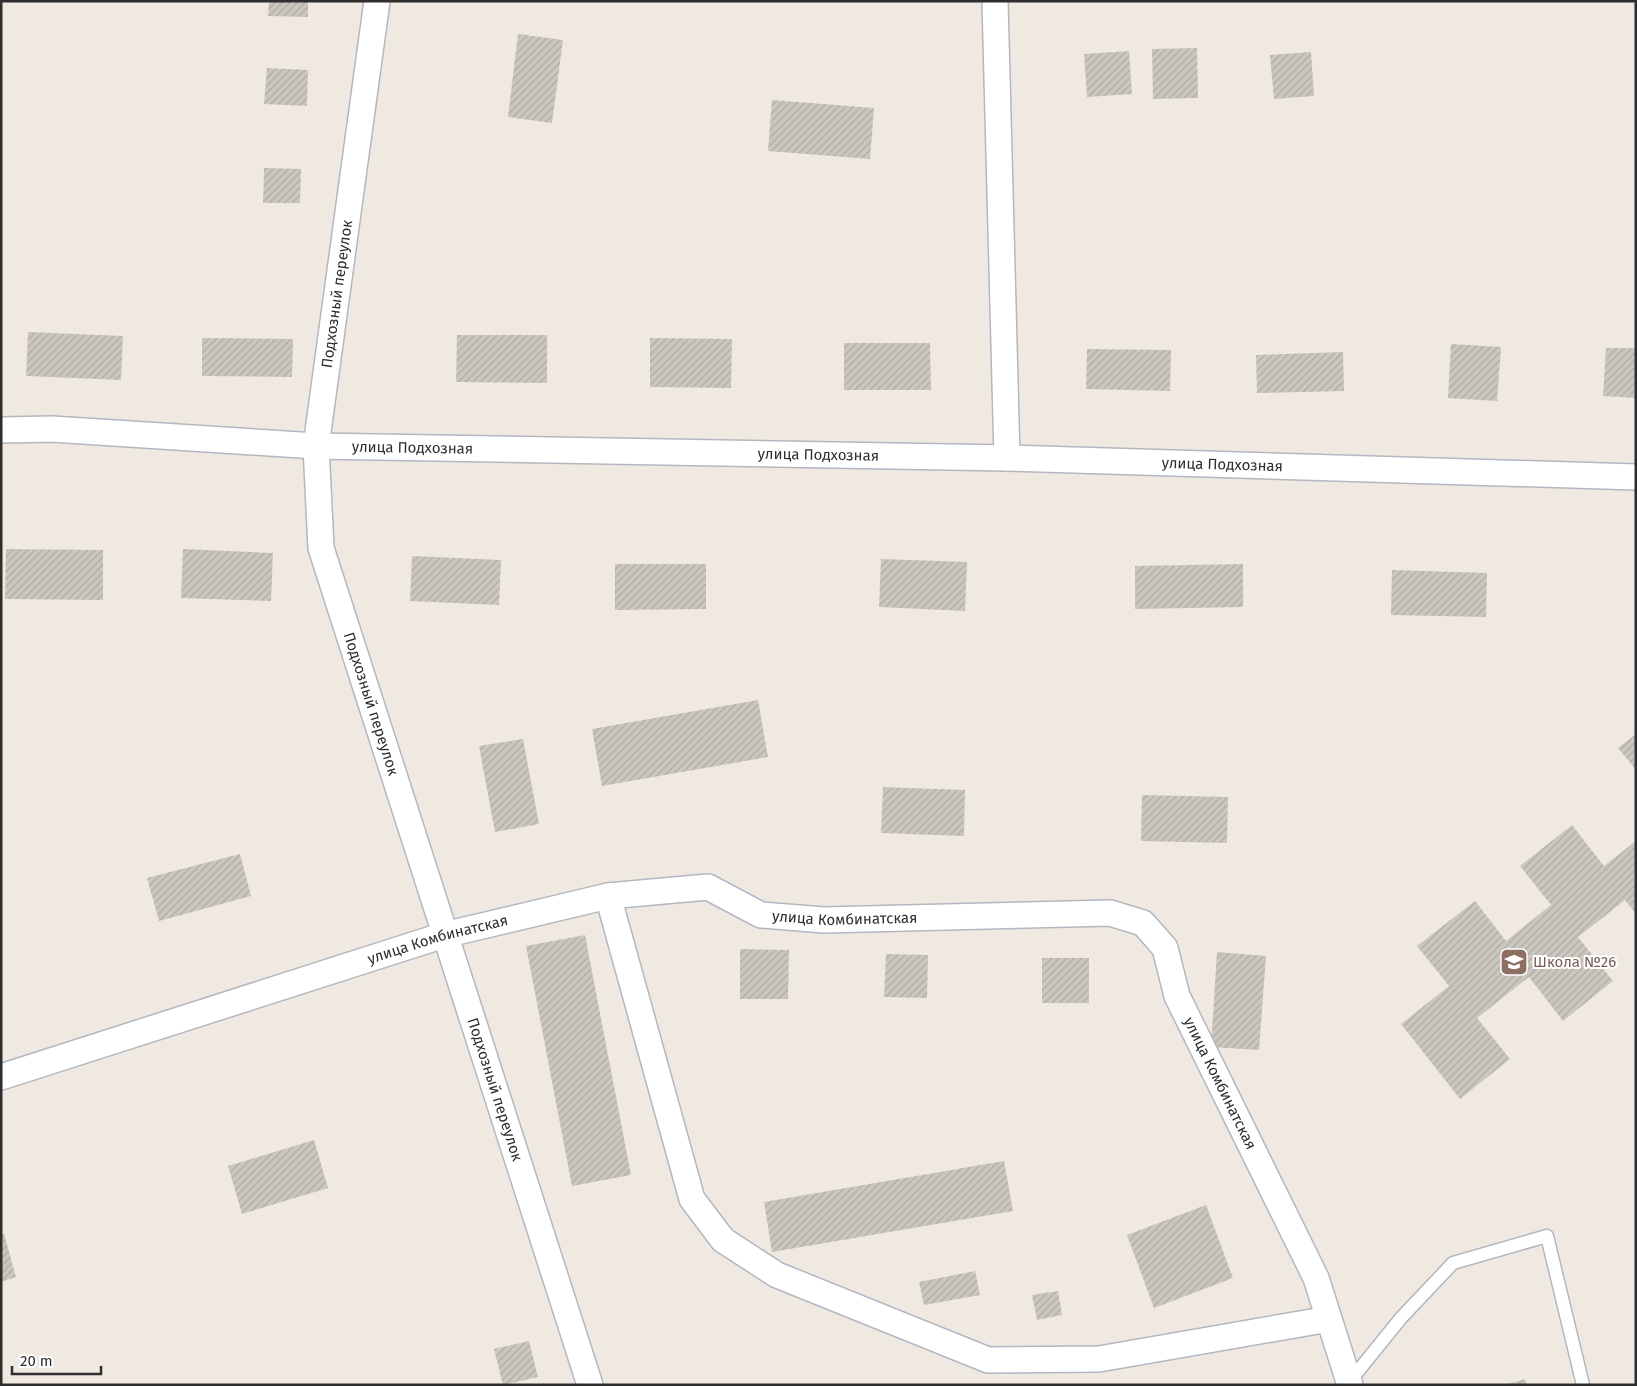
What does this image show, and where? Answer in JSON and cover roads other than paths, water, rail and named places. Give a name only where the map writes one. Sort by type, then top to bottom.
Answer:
[{"type":"street","name":"Подхозный переулок","points":[[377,1],[316,446],[321,548],[590,1385]]},
{"type":"street","points":[[995,1],[1007,458]]},
{"type":"street","name":"улица Подхозная","points":[[1,430],[52,429],[316,446],[1007,458],[1636,477]]},
{"type":"street","name":"улица Комбинатская","points":[[1,1076],[444,935],[608,896],[708,887],[761,915],[824,920],[1110,913],[1143,923],[1165,948],[1177,996],[1316,1278],[1330,1320],[1347,1383]]},
{"type":"street","points":[[608,896],[692,1199],[723,1240],[777,1275],[988,1360],[1099,1359],[1330,1320]]},
{"type":"lane","points":[[1347,1383],[1401,1318],[1453,1263],[1547,1236],[1583,1385]]},
{"type":"place","name":"Школа №26","points":[[1514,962]]}]
